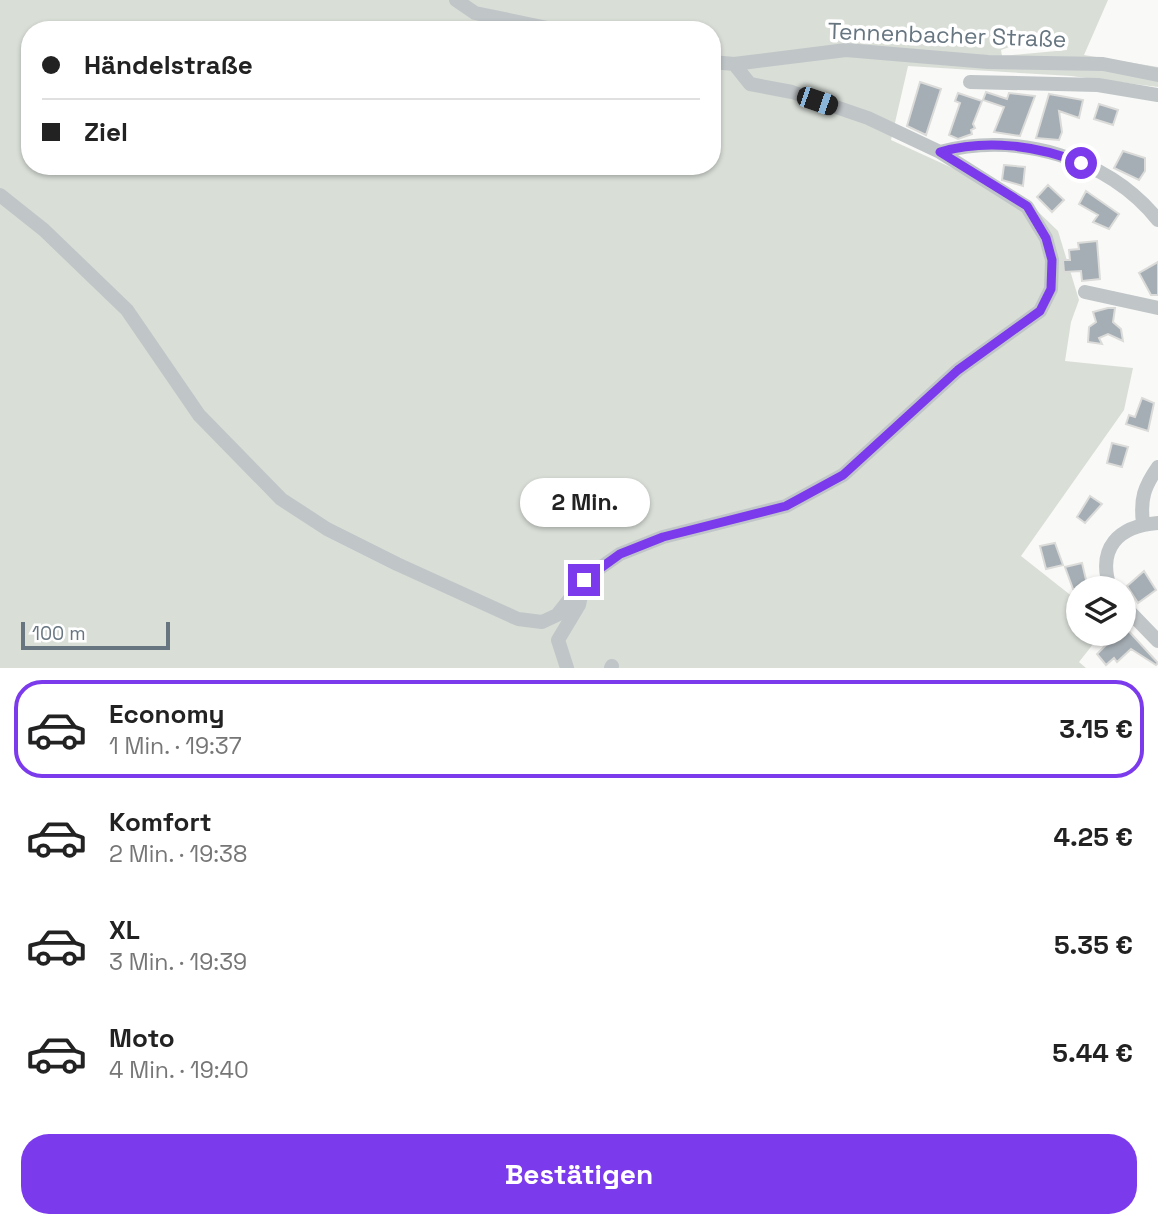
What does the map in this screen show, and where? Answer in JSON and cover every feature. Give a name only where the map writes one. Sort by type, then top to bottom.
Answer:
[{"type":"street","points":[[456,0],[475,13],[514,21]]},
{"type":"street","name":"Tennenbacher Straße","points":[[721,63],[734,64],[846,50],[910,53],[988,62],[1103,64],[1158,75]]},
{"type":"street","points":[[0,195],[44,230],[127,310],[199,415],[281,499],[327,528],[397,564],[518,619],[542,622],[557,615],[584,580],[620,554],[663,537],[786,506],[843,475],[958,370],[1040,311],[1051,289],[1052,260],[1046,238],[1027,206],[940,152],[868,118],[792,92],[750,84],[734,64]]},
{"type":"street","points":[[970,82],[1098,85],[1158,95]]},
{"type":"street","points":[[940,152],[963,145],[1010,146],[1055,153],[1081,163],[1142,201],[1158,220]]},
{"type":"street","points":[[1142,201],[1158,197]]},
{"type":"street","points":[[1085,292],[1158,309]]},
{"type":"street","points":[[1143,523],[1141,500],[1145,486],[1158,467]]},
{"type":"street","points":[[1106,576],[1105,557],[1119,536],[1143,523],[1158,523]]},
{"type":"street","points":[[567,668],[558,640],[579,605],[584,580]]},
{"type":"street","points":[[1136,618],[1158,641]]},
{"type":"shaded area","points":[[0,0],[1108,0],[1084,55],[1158,67],[1158,87],[1071,76],[908,66],[891,140],[1029,203],[1058,231],[1079,300],[1071,322],[1065,361],[1133,368],[1124,410],[1021,556],[1066,592],[1066,646],[1092,646],[1079,662],[1086,668],[0,668]],"holes":[[[1041,36],[1068,38],[1067,50],[1002,56],[1001,50]]]},
{"type":"building","points":[[920,82],[941,89],[926,135],[907,126]]},
{"type":"building","points":[[986,92],[1007,99],[1009,93],[1035,96],[1020,136],[994,132],[1004,107],[983,100]]},
{"type":"building","points":[[958,93],[982,101],[973,124],[975,128],[971,130],[972,134],[958,139],[949,135],[960,103],[955,101]]},
{"type":"building","points":[[1049,94],[1083,100],[1079,118],[1059,111],[1062,132],[1059,140],[1036,138]]},
{"type":"building","points":[[1099,104],[1118,110],[1113,125],[1094,119]]},
{"type":"building","points":[[1123,151],[1145,158],[1145,171],[1139,180],[1114,168]]},
{"type":"building","points":[[1004,165],[1025,167],[1023,186],[1002,180]]},
{"type":"building","points":[[1048,185],[1064,200],[1052,212],[1037,197]]},
{"type":"building","points":[[1086,191],[1119,214],[1109,229],[1093,222],[1098,215],[1079,204]]},
{"type":"building","points":[[1097,241],[1100,279],[1082,281],[1081,271],[1064,272],[1063,260],[1070,260],[1069,250],[1079,249],[1078,243]]},
{"type":"building","points":[[1158,262],[1158,295],[1151,295],[1139,273]]},
{"type":"building","points":[[1115,308],[1113,322],[1121,329],[1123,341],[1108,334],[1099,338],[1102,344],[1088,342],[1089,327],[1096,322],[1093,312]]},
{"type":"building","points":[[1142,398],[1154,403],[1148,431],[1126,424],[1129,415],[1135,417]]},
{"type":"building","points":[[1112,443],[1128,447],[1122,467],[1107,463]]},
{"type":"building","points":[[1090,496],[1102,504],[1085,523],[1077,517]]},
{"type":"building","points":[[1055,543],[1063,565],[1046,569],[1040,546]]},
{"type":"building","points":[[1082,563],[1085,576],[1068,576],[1065,567]]},
{"type":"building","points":[[1144,571],[1156,590],[1138,603],[1136,600],[1136,578]]},
{"type":"building","points":[[1136,639],[1158,663],[1156,665],[1131,649],[1117,662],[1114,658],[1106,665],[1097,654],[1105,646],[1136,646]]},
{"type":"route","points":[[584,580],[620,554],[663,537],[712,527],[786,506],[843,475],[902,418],[958,370],[1040,311],[1051,289],[1052,260],[1046,238],[1027,206],[940,152],[963,145],[1010,146],[1055,153],[1081,163]]}]
